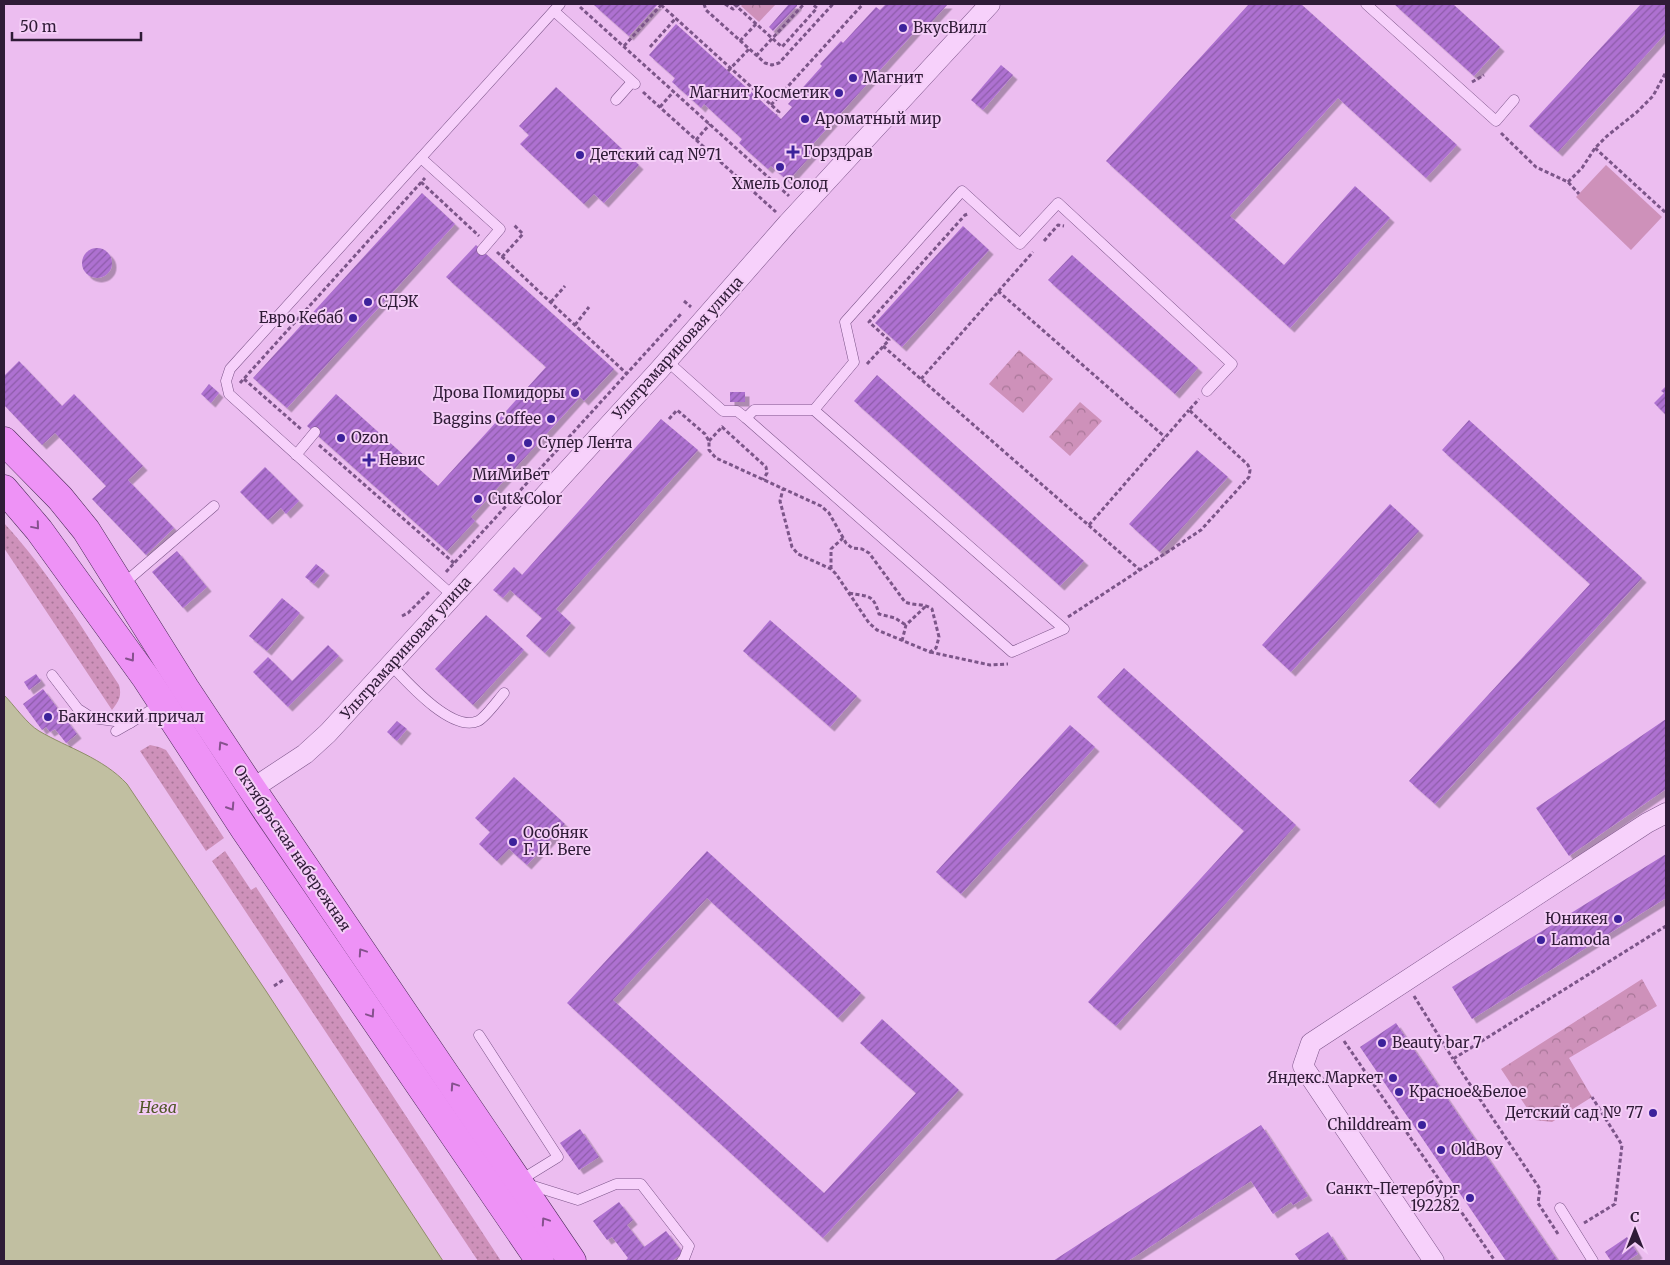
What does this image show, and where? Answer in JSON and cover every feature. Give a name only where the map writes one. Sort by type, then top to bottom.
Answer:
[{"type":"main road","name":"Октябрьская набережная","points":[[4,441],[60,498],[86,530],[120,586],[252,789],[572,1261]]},
{"type":"main road","name":"Октябрьская набережная","points":[[4,489],[39,530],[162,703],[251,838],[540,1261]]},
{"type":"street","name":"Ультрамариновая улица","points":[[252,789],[305,754],[328,733],[667,361],[788,223],[990,4]]},
{"type":"street","points":[[1434,1261],[1303,1066],[1312,1044],[1647,823],[1666,813]]},
{"type":"lane","points":[[1366,4],[1496,121],[1514,100]]},
{"type":"lane","points":[[453,596],[229,394],[226,381],[230,369],[557,7],[634,83],[616,100]]},
{"type":"lane","points":[[421,158],[500,229],[484,247]]},
{"type":"lane","points":[[814,410],[854,362],[845,322],[962,192],[1020,244],[1058,203],[1232,364],[1207,391]]},
{"type":"lane","points":[[667,361],[723,411],[737,411],[746,418],[1012,652],[1064,629],[814,410],[754,410],[746,418]]},
{"type":"lane","points":[[296,455],[313,435]]},
{"type":"lane","points":[[120,586],[214,506]]},
{"type":"lane","points":[[391,665],[441,712],[452,719],[467,724],[479,721],[504,693]]},
{"type":"lane","points":[[52,675],[78,709],[85,714],[92,718],[130,722]]},
{"type":"lane","points":[[116,731],[162,703]]},
{"type":"lane","points":[[479,1035],[558,1156],[518,1181]]},
{"type":"lane","points":[[518,1181],[578,1200],[616,1184],[641,1184],[689,1246],[682,1261]]},
{"type":"lane","points":[[1560,1208],[1593,1261]]},
{"type":"path","points":[[624,46],[662,4],[730,70],[779,112],[777,115]]},
{"type":"path","points":[[704,4],[706,10],[756,56],[765,64],[772,66],[779,63],[833,4]]},
{"type":"path","points":[[725,4],[733,10],[737,5],[782,46],[817,8],[812,4]]},
{"type":"path","points":[[756,56],[804,4]]},
{"type":"path","points":[[771,105],[863,4]]},
{"type":"path","points":[[580,7],[790,196]]},
{"type":"path","points":[[650,46],[676,18]]},
{"type":"path","points":[[740,41],[756,24]]},
{"type":"path","points":[[730,70],[749,49]]},
{"type":"path","points":[[1568,182],[1582,168],[1595,148],[1653,96],[1666,72]]},
{"type":"path","points":[[1468,85],[1484,75]]},
{"type":"path","points":[[634,83],[788,223]]},
{"type":"path","points":[[660,106],[674,91]]},
{"type":"path","points":[[694,109],[698,105]]},
{"type":"path","points":[[696,140],[710,124]]},
{"type":"path","points":[[1499,131],[1536,167],[1568,182],[1579,194]]},
{"type":"path","points":[[1595,148],[1666,213]]},
{"type":"path","points":[[742,153],[746,149]]},
{"type":"path","points":[[229,394],[433,169]]},
{"type":"path","points":[[421,182],[484,247],[502,257],[627,374]]},
{"type":"path","points":[[865,366],[889,340],[869,322],[965,215],[969,213],[973,215]]},
{"type":"path","points":[[502,257],[524,234],[510,221]]},
{"type":"path","points":[[921,380],[1058,225],[1067,226]]},
{"type":"path","points":[[551,302],[565,286]]},
{"type":"path","points":[[998,291],[1165,437]]},
{"type":"path","points":[[574,325],[589,308]]},
{"type":"path","points":[[883,346],[1140,570]]},
{"type":"path","points":[[244,379],[313,435],[454,564]]},
{"type":"path","points":[[1088,525],[1207,391]]},
{"type":"path","points":[[1191,396],[1198,401]]},
{"type":"path","points":[[669,419],[677,410],[705,434],[709,442],[709,450],[716,458],[821,506],[829,513],[843,538],[852,548],[862,549],[869,553],[905,602],[913,605],[927,605],[932,609],[939,637],[936,648],[930,652]]},
{"type":"path","points":[[1071,624],[1065,619],[1201,530],[1249,477],[1250,470],[1248,465],[1189,410]]},
{"type":"path","points":[[722,427],[766,467],[767,473],[763,480]]},
{"type":"path","points":[[783,489],[780,501],[792,547],[798,554],[831,569],[869,623],[878,630],[930,652],[990,665],[1017,664]]},
{"type":"path","points":[[831,569],[831,549],[843,538]]},
{"type":"path","points":[[848,593],[871,598],[876,602],[879,614],[895,618],[906,625]]},
{"type":"path","points":[[902,641],[906,625],[927,605]]},
{"type":"path","points":[[1453,1059],[1666,926]]},
{"type":"path","points":[[274,986],[283,980]]},
{"type":"path","points":[[1410,991],[1540,1189],[1538,1203],[1561,1238],[1615,1204],[1622,1145],[1592,1097]]},
{"type":"path","points":[[1340,1034],[1494,1261]]},
{"type":"green space","points":[[743,4],[776,4],[759,22],[741,6]]},
{"type":"green space","points":[[1606,165],[1662,217],[1631,250],[1576,197]]},
{"type":"green space","points":[[1019,350],[1053,379],[1023,413],[989,384]]},
{"type":"green space","points":[[1080,402],[1102,421],[1070,456],[1049,437]]},
{"type":"green space","points":[[4,523],[51,581],[119,685],[119,698],[112,710],[4,548]]},
{"type":"green space","points":[[150,745],[166,750],[224,838],[206,851],[140,751]]},
{"type":"green space","points":[[225,851],[251,890],[256,887],[501,1261],[478,1261],[212,861]]},
{"type":"green space","points":[[1642,979],[1657,1006],[1569,1058],[1592,1097],[1552,1122],[1535,1120],[1501,1069]]},
{"type":"water","name":"Нева","points":[[4,695],[34,728],[96,760],[118,775],[127,784],[266,991],[443,1261],[4,1261]]},
{"type":"building","points":[[595,4],[658,4],[629,36]]},
{"type":"building","points":[[789,4],[797,4],[797,6],[773,31],[769,27]]},
{"type":"building","points":[[886,4],[948,4],[924,30],[920,26],[811,146],[816,150],[788,181],[771,166],[768,169],[751,154],[739,143],[742,139],[704,104],[701,108],[672,82],[675,78],[649,55],[676,24],[781,119],[792,107],[788,104],[822,66],[820,64],[841,41],[843,43],[876,7],[880,10]]},
{"type":"building","points":[[1249,4],[1301,4],[1457,145],[1426,178],[1338,98],[1230,216],[1284,265],[1355,186],[1390,218],[1290,328],[1106,161]]},
{"type":"building","points":[[1394,4],[1453,4],[1500,47],[1474,76]]},
{"type":"building","points":[[1641,4],[1666,4],[1666,33],[1558,152],[1529,126]]},
{"type":"building","points":[[1001,65],[1013,75],[983,110],[971,100]]},
{"type":"building","name":"Детский сад №71","points":[[556,87],[639,165],[604,203],[594,194],[584,204],[520,144],[529,135],[519,126]]},
{"type":"building","points":[[422,193],[455,224],[287,408],[253,378]]},
{"type":"building","points":[[963,226],[989,250],[902,347],[875,323]]},
{"type":"building","points":[[476,245],[614,369],[584,401],[580,397],[471,517],[475,521],[447,551],[307,426],[336,394],[438,486],[546,367],[446,277]]},
{"type":"building","points":[[97,248],[108,252],[112,263],[108,274],[97,278],[86,274],[82,263],[86,252]]},
{"type":"building","points":[[1072,255],[1198,368],[1175,394],[1048,280]]},
{"type":"building","points":[[19,361],[62,406],[74,394],[143,466],[128,480],[174,528],[146,555],[92,499],[106,486],[55,433],[42,445],[4,405],[4,376]]},
{"type":"building","points":[[877,375],[1084,561],[1060,586],[854,401]]},
{"type":"building","points":[[209,384],[219,393],[211,403],[201,394]]},
{"type":"building","points":[[1666,386],[1666,415],[1654,403],[1664,393],[1661,391]]},
{"type":"building","points":[[730,392],[745,392],[745,402],[730,402]]},
{"type":"building","points":[[661,419],[698,450],[556,609],[571,623],[545,653],[526,636],[542,618],[510,590],[503,598],[493,590],[514,567],[522,575]]},
{"type":"building","points":[[1469,420],[1642,578],[1435,804],[1409,781],[1590,584],[1442,450]]},
{"type":"building","points":[[1197,450],[1228,477],[1160,552],[1129,524]]},
{"type":"building","points":[[265,467],[299,501],[286,514],[281,508],[268,520],[240,492]]},
{"type":"building","points":[[1390,504],[1419,531],[1291,672],[1262,645]]},
{"type":"building","points":[[177,551],[207,587],[183,608],[152,572]]},
{"type":"building","points":[[316,564],[325,571],[314,584],[305,577]]},
{"type":"building","points":[[282,598],[300,613],[267,651],[249,636]]},
{"type":"building","points":[[486,615],[524,650],[473,705],[435,669]]},
{"type":"building","points":[[770,620],[857,696],[830,727],[743,651]]},
{"type":"building","points":[[328,645],[339,656],[288,707],[253,672],[268,657],[292,681]]},
{"type":"building","points":[[1124,668],[1296,825],[1116,1026],[1088,1002],[1244,831],[1097,697]]},
{"type":"building","points":[[36,674],[41,681],[29,690],[24,682]]},
{"type":"building","name":"Бакинский причал","points":[[43,689],[77,734],[66,743],[55,729],[50,732],[46,727],[42,730],[23,704]]},
{"type":"building","points":[[1666,719],[1666,789],[1569,856],[1536,808]]},
{"type":"building","points":[[397,721],[407,729],[397,741],[387,732]]},
{"type":"building","points":[[1070,725],[1095,747],[961,894],[936,872]]},
{"type":"building","points":[[514,777],[565,824],[527,865],[509,849],[497,861],[479,844],[490,832],[475,818]]},
{"type":"building","points":[[707,851],[861,993],[838,1018],[707,898],[613,1000],[824,1193],[916,1093],[860,1043],[882,1019],[959,1090],[823,1238],[567,1003]]},
{"type":"building","points":[[1666,854],[1666,898],[1472,1019],[1452,987]]},
{"type":"building","points":[[1396,1023],[1558,1261],[1506,1261],[1360,1047]]},
{"type":"building","points":[[1261,1125],[1308,1196],[1293,1205],[1291,1202],[1273,1214],[1251,1181],[1128,1261],[1053,1261]]},
{"type":"building","points":[[580,1129],[599,1157],[579,1170],[560,1143]]},
{"type":"building","points":[[619,1202],[633,1220],[627,1225],[644,1247],[666,1231],[683,1253],[672,1261],[625,1261],[628,1258],[612,1237],[607,1240],[593,1221]]},
{"type":"building","points":[[1328,1232],[1347,1261],[1300,1261],[1295,1254]]},
{"type":"building","points":[[1627,1237],[1638,1254],[1627,1261],[1611,1261],[1605,1252]]},
{"type":"place","name":"ВкусВилл","points":[[903,28]]},
{"type":"place","name":"Магнит","points":[[853,78]]},
{"type":"place","name":"Магнит Косметик","points":[[839,93]]},
{"type":"place","name":"Ароматный мир","points":[[805,119]]},
{"type":"place","name":"Горздрав","points":[[793,152]]},
{"type":"place","name":"Детский сад №71","points":[[580,155]]},
{"type":"place","name":"Хмель Солод","points":[[780,167]]},
{"type":"place","name":"СДЭК","points":[[368,302]]},
{"type":"place","name":"Евро Кебаб","points":[[353,318]]},
{"type":"place","name":"Дрова Помидоры","points":[[575,393]]},
{"type":"place","name":"Baggins Coffee","points":[[551,419]]},
{"type":"place","name":"Ozon","points":[[341,438]]},
{"type":"place","name":"Супер Лента","points":[[528,443]]},
{"type":"place","name":"МиМиВет","points":[[511,458]]},
{"type":"place","name":"Невис","points":[[369,460]]},
{"type":"place","name":"Cut&Color","points":[[478,499]]},
{"type":"place","name":"Бакинский причал","points":[[48,717]]},
{"type":"place","name":"Особняк Г. И. Веге","points":[[513,842]]},
{"type":"place","name":"Юникея","points":[[1618,919]]},
{"type":"place","name":"Lamoda","points":[[1541,940]]},
{"type":"place","name":"Beauty bar 7","points":[[1382,1043]]},
{"type":"place","name":"Яндекс.Маркет","points":[[1393,1078]]},
{"type":"place","name":"Красное&Белое","points":[[1399,1092]]},
{"type":"place","name":"Детский сад № 77","points":[[1653,1113]]},
{"type":"place","name":"Childdream","points":[[1422,1125]]},
{"type":"place","name":"OldBoy","points":[[1441,1150]]},
{"type":"place","name":"Санкт-Петербург 192282","points":[[1470,1198]]}]
